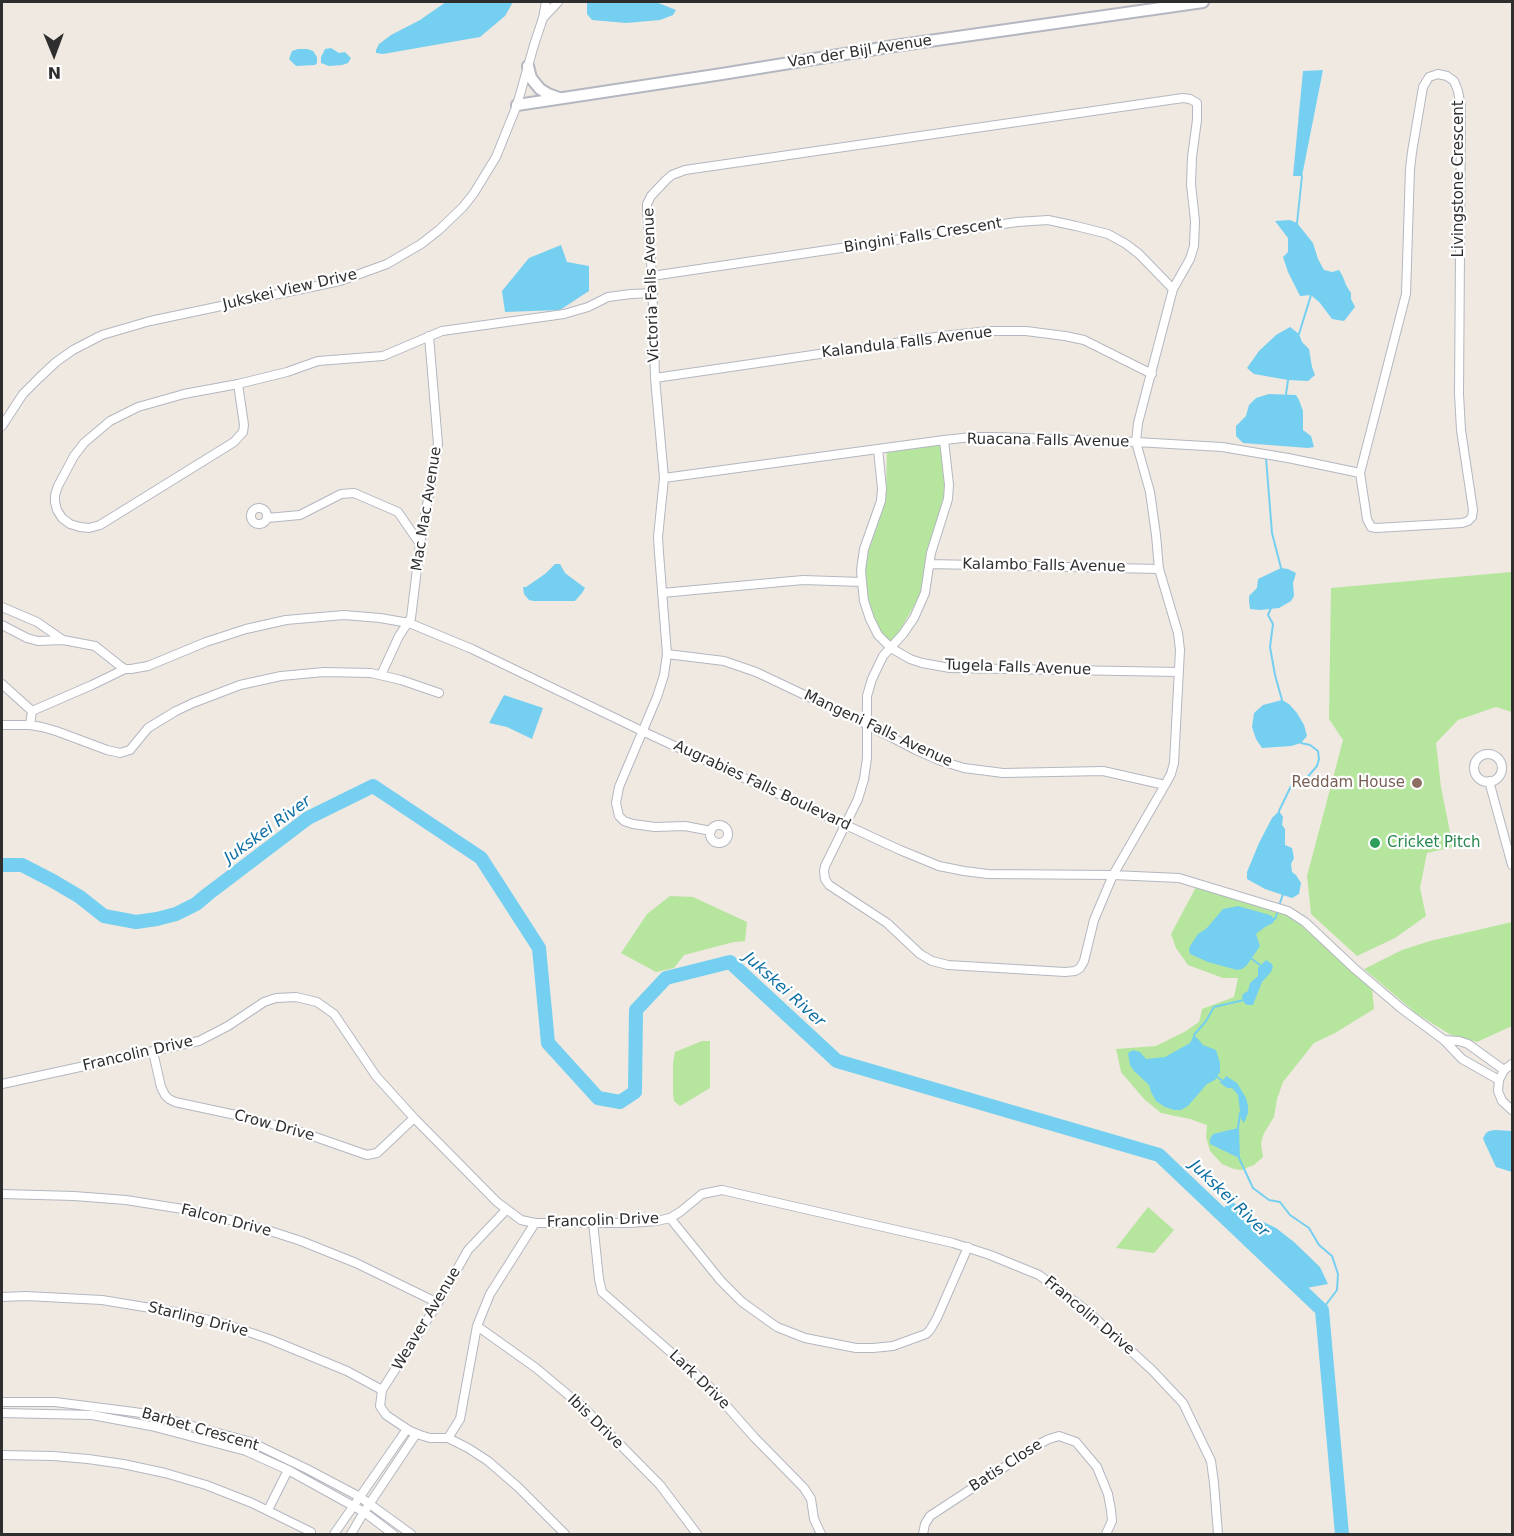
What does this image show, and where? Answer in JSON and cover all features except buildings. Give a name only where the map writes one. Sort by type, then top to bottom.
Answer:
[{"type":"street","name":"Jukskei View Drive","points":[[2,426],[23,394],[56,362],[102,335],[150,321],[340,281],[387,264],[421,244],[451,219],[474,193],[496,157],[518,105],[546,2]]},
{"type":"street","name":"Jukskei View Drive","points":[[543,18],[558,2]]},
{"type":"street","name":"Van der Bijl Avenue","points":[[518,105],[894,46],[1203,2]]},
{"type":"street","points":[[528,66],[531,78],[540,89],[560,98]]},
{"type":"street","name":"Livingstone Crescent","points":[[1443,75],[1454,81],[1461,107],[1459,394],[1461,430],[1473,504],[1472,517],[1462,523],[1384,529],[1371,527],[1367,519],[1360,474],[1406,294],[1410,169],[1423,87],[1429,77],[1443,75]]},
{"type":"street","name":"Victoria Falls Avenue","points":[[711,831],[685,826],[644,826],[624,821],[619,816],[616,803],[617,795],[657,697],[664,675],[667,654],[658,537],[664,478],[655,378],[653,293],[647,204],[651,196],[666,180],[679,172],[1183,98],[1190,99],[1197,105],[1191,184],[1195,235],[1190,259],[1173,289]]},
{"type":"street","name":"Bingini Falls Crescent","points":[[652,276],[1017,222],[1048,220],[1108,234],[1139,254],[1173,289]]},
{"type":"street","points":[[944,440],[949,485],[948,499],[935,538],[925,593],[914,618],[883,656],[872,679],[867,696],[867,758],[864,779],[858,799],[825,866],[824,875],[827,882],[888,923],[920,954],[933,961],[948,965],[1065,972],[1077,970],[1084,961],[1094,920],[1113,875],[1171,774],[1174,763],[1180,650],[1178,633],[1159,569],[1150,492],[1136,442],[1138,423],[1173,289]]},
{"type":"street","points":[[238,384],[244,425],[243,432],[234,442],[100,525],[89,528],[80,527],[62,518],[57,510],[55,495],[74,456],[84,443],[123,413],[156,401],[287,372],[318,361],[382,356],[452,328],[564,314],[588,307],[608,297],[653,293]]},
{"type":"street","name":"Kalandula Falls Avenue","points":[[655,378],[989,331],[1026,331],[1084,340],[1152,374]]},
{"type":"street","name":"Mac Mac Avenue","points":[[381,675],[399,636],[409,623],[412,612],[420,544],[438,444],[429,336]]},
{"type":"street","name":"Ruacana Falls Avenue","points":[[664,478],[972,437],[1222,447],[1288,458],[1360,474]]},
{"type":"street","name":"Tugela Falls Avenue","points":[[878,449],[881,501],[864,549],[861,570],[864,601],[870,619],[878,635],[891,648],[910,659],[950,668],[1179,672]]},
{"type":"street","points":[[267,518],[300,515],[341,494],[354,493],[398,512],[420,544]]},
{"type":"street","name":"Kalambo Falls Avenue","points":[[930,564],[1159,569]]},
{"type":"street","points":[[662,593],[791,580],[862,582]]},
{"type":"street","points":[[2,608],[37,622],[63,640]]},
{"type":"street","points":[[11,612],[3,626],[38,641],[63,640],[95,646],[125,669]]},
{"type":"street","name":"Augrabies Falls Boulevard","points":[[32,711],[125,669],[148,666],[206,642],[286,620],[344,615],[409,623],[472,649],[642,731],[939,866],[988,874],[1179,878],[1288,911],[1305,922],[1354,969],[1402,1009],[1444,1040],[1467,1063],[1499,1080]]},
{"type":"street","name":"Mangeni Falls Avenue","points":[[667,654],[724,661],[744,667],[918,751],[964,768],[1003,772],[1103,771],[1165,784]]},
{"type":"street","points":[[2,725],[30,725],[56,731],[120,753],[130,750],[140,736],[157,721],[193,703],[240,685],[281,676],[315,672],[381,675],[439,693]]},
{"type":"street","points":[[2,684],[32,711],[30,725]]},
{"type":"street","points":[[1490,781],[1512,865]]},
{"type":"street","name":"Francolin Drive","points":[[2,1084],[199,1041],[270,1000],[286,997],[317,1002],[334,1014],[376,1076],[414,1118],[506,1210],[518,1219],[535,1223],[657,1221],[670,1218],[702,1194],[722,1190],[920,1234],[968,1247],[1033,1272],[1086,1310],[1152,1370],[1187,1409],[1211,1461],[1218,1534]]},
{"type":"street","name":"Augrabies Falls Boulevard","points":[[1444,1040],[1468,1044],[1504,1070]]},
{"type":"street","name":"Crow Drive","points":[[153,1052],[161,1087],[169,1099],[301,1132],[367,1155],[377,1153],[414,1118]]},
{"type":"street","points":[[1512,1064],[1504,1070],[1499,1080],[1498,1091],[1502,1101],[1512,1110]]},
{"type":"street","name":"Falcon Drive","points":[[2,1194],[126,1200],[189,1210],[238,1222],[334,1254],[438,1303]]},
{"type":"street","name":"Weaver Avenue","points":[[382,1390],[438,1303],[468,1250],[506,1210]]},
{"type":"street","points":[[670,1218],[721,1281],[742,1302],[777,1327],[805,1338],[856,1348],[893,1346],[916,1339],[928,1332],[937,1318],[968,1247]]},
{"type":"street","name":"Lark Drive","points":[[593,1222],[602,1292],[707,1384],[804,1488],[811,1499],[814,1519],[820,1534]]},
{"type":"street","points":[[448,1438],[460,1419],[477,1326],[490,1294],[535,1223]]},
{"type":"street","name":"Starling Drive","points":[[2,1297],[102,1300],[175,1312],[225,1324],[269,1339],[347,1371],[382,1390]]},
{"type":"street","name":"Ibis Drive","points":[[477,1326],[536,1368],[585,1409],[660,1485],[697,1534]]},
{"type":"street","points":[[382,1390],[380,1406],[386,1415],[416,1434],[430,1438],[448,1438],[488,1461],[565,1534]]},
{"type":"street","name":"Barbet Crescent","points":[[2,1402],[55,1402],[153,1415],[251,1442],[360,1497],[411,1534]]},
{"type":"street","points":[[52,1413],[55,1402]]},
{"type":"street","name":"Barbet Crescent","points":[[2,1413],[92,1415],[151,1426],[246,1451],[288,1470],[354,1506],[393,1534]]},
{"type":"street","points":[[151,1426],[153,1415]]},
{"type":"street","points":[[334,1534],[407,1429]]},
{"type":"street","points":[[351,1534],[416,1434]]},
{"type":"street","name":"Batis Close","points":[[923,1534],[927,1520],[936,1512],[1041,1443],[1059,1436],[1076,1442],[1097,1467],[1112,1510],[1112,1521],[1106,1534]]},
{"type":"street","points":[[246,1451],[251,1442]]},
{"type":"street","points":[[2,1455],[53,1456],[123,1464],[165,1473],[206,1485],[268,1510],[311,1532]]},
{"type":"street","points":[[268,1510],[288,1470]]},
{"type":"green space","points":[[941,443],[947,490],[922,592],[891,646],[879,634],[864,592],[865,557],[871,529],[886,491],[887,451]]},
{"type":"green space","name":"Reddam House","points":[[1512,572],[1512,712],[1496,707],[1458,720],[1436,743],[1441,787],[1453,847],[1427,853],[1420,888],[1426,916],[1395,938],[1357,956],[1311,914],[1307,876],[1343,740],[1329,719],[1331,588]]},
{"type":"green space","points":[[1196,887],[1282,911],[1372,989],[1374,1009],[1314,1043],[1283,1082],[1274,1117],[1261,1143],[1263,1157],[1254,1165],[1241,1170],[1222,1164],[1210,1151],[1206,1137],[1207,1125],[1161,1113],[1144,1099],[1121,1072],[1116,1049],[1156,1046],[1199,1022],[1202,1009],[1234,997],[1238,978],[1223,978],[1188,965],[1176,948],[1171,934]]},
{"type":"green space","points":[[670,896],[693,897],[747,922],[745,941],[684,955],[674,968],[656,972],[621,953],[647,914]]},
{"type":"green space","points":[[1512,922],[1512,1026],[1477,1042],[1451,1035],[1417,1014],[1364,969],[1402,950],[1430,941]]},
{"type":"green space","points":[[702,1041],[710,1041],[710,1088],[680,1106],[674,1101],[673,1094],[675,1052]]},
{"type":"green space","points":[[1148,1207],[1174,1230],[1154,1253],[1116,1248]]},
{"type":"water","points":[[446,2],[513,2],[505,16],[480,37],[383,54],[376,53],[379,44],[391,35],[420,20]]},
{"type":"water","points":[[587,2],[656,2],[676,10],[673,15],[660,20],[626,23],[592,20],[587,14]]},
{"type":"water","points":[[331,48],[339,53],[345,52],[351,58],[348,63],[329,66],[321,63],[325,49]]},
{"type":"water","points":[[298,49],[313,51],[317,57],[317,63],[296,66],[289,59],[292,51]]},
{"type":"water","points":[[1323,70],[1302,176],[1293,176],[1303,71]]},
{"type":"water","points":[[1290,220],[1297,223],[1313,243],[1324,270],[1332,272],[1339,270],[1343,277],[1355,307],[1344,321],[1332,319],[1311,295],[1300,296],[1283,257],[1288,252],[1288,238],[1275,221]]},
{"type":"water","points":[[561,245],[567,262],[589,266],[589,291],[560,310],[505,312],[502,291],[529,258]]},
{"type":"water","points":[[1290,327],[1299,334],[1302,342],[1309,349],[1315,375],[1308,381],[1288,380],[1254,374],[1247,368],[1259,351],[1276,335]]},
{"type":"water","points":[[1269,394],[1296,395],[1303,411],[1303,430],[1311,436],[1314,447],[1243,443],[1236,436],[1236,426],[1246,416],[1249,405],[1256,398]]},
{"type":"water","points":[[555,564],[560,564],[565,573],[585,588],[582,593],[575,601],[529,600],[524,594],[523,587],[545,574]]},
{"type":"water","points":[[1281,568],[1296,573],[1293,583],[1294,596],[1291,601],[1279,608],[1250,609],[1249,596],[1257,588],[1258,579]]},
{"type":"water","points":[[504,695],[543,708],[532,739],[507,727],[489,723]]},
{"type":"water","points":[[1282,700],[1297,713],[1307,736],[1301,743],[1291,746],[1262,748],[1252,727],[1254,713],[1263,705]]},
{"type":"water","points":[[1279,811],[1283,817],[1285,845],[1292,848],[1294,858],[1291,864],[1292,872],[1301,883],[1299,894],[1292,898],[1265,889],[1247,879],[1247,872],[1259,843],[1272,818]]},
{"type":"water","points":[[1238,906],[1270,915],[1275,919],[1273,923],[1256,934],[1260,946],[1247,965],[1237,970],[1190,954],[1190,946],[1198,934],[1207,928],[1223,909]]},
{"type":"water","points":[[1266,960],[1272,964],[1271,972],[1262,982],[1253,1005],[1245,1004],[1243,994],[1248,991],[1250,983],[1258,976],[1258,968]]},
{"type":"water","points":[[1194,1035],[1203,1045],[1216,1050],[1220,1072],[1215,1080],[1207,1084],[1188,1106],[1181,1110],[1165,1107],[1156,1101],[1149,1085],[1134,1071],[1130,1065],[1128,1053],[1133,1050],[1140,1052],[1146,1059],[1165,1057],[1190,1043]]},
{"type":"water","points":[[1226,1076],[1237,1083],[1246,1098],[1248,1113],[1244,1123],[1241,1119],[1238,1095],[1232,1088],[1227,1088],[1219,1082],[1223,1081]]},
{"type":"water","points":[[1238,1128],[1239,1158],[1210,1144],[1213,1134]]},
{"type":"water","points":[[1495,1130],[1512,1131],[1512,1172],[1496,1167],[1484,1141],[1486,1133]]},
{"type":"water","points":[[1230,1200],[1255,1218],[1276,1228],[1294,1242],[1320,1267],[1328,1284],[1301,1289],[1291,1274],[1269,1251],[1217,1218]]},
{"type":"waterway","points":[[1297,223],[1302,176]]},
{"type":"waterway","points":[[1299,334],[1311,295]]},
{"type":"waterway","points":[[1286,394],[1288,380]]},
{"type":"waterway","points":[[1266,458],[1272,533],[1281,568]]},
{"type":"waterway","points":[[1271,608],[1268,615],[1273,624],[1270,647],[1282,700]]},
{"type":"waterway","points":[[1279,811],[1292,784],[1304,781],[1317,766],[1318,751],[1310,745],[1301,743]]},
{"type":"waterway","name":"Jukskei River","points":[[2,865],[22,865],[80,897],[104,916],[136,922],[157,919],[176,914],[196,904],[308,818],[373,786],[481,858],[539,948],[548,1043],[598,1098],[620,1102],[635,1092],[636,1010],[666,978],[730,962],[837,1061],[1159,1155],[1322,1310],[1342,1534]]},
{"type":"waterway","points":[[1279,906],[1283,894]]},
{"type":"waterway","points":[[1275,919],[1278,911]]},
{"type":"waterway","points":[[1252,959],[1260,965]]},
{"type":"waterway","points":[[1194,1035],[1214,1007],[1244,1000]]},
{"type":"waterway","points":[[1217,1077],[1223,1081]]},
{"type":"waterway","points":[[1240,1113],[1239,1158],[1253,1188],[1269,1200],[1280,1202],[1290,1215],[1309,1228],[1319,1245],[1332,1256],[1338,1274],[1337,1290],[1322,1310]]},
{"type":"place","name":"Reddam House","points":[[1417,783]]},
{"type":"place","name":"Cricket Pitch","points":[[1375,843]]}]
